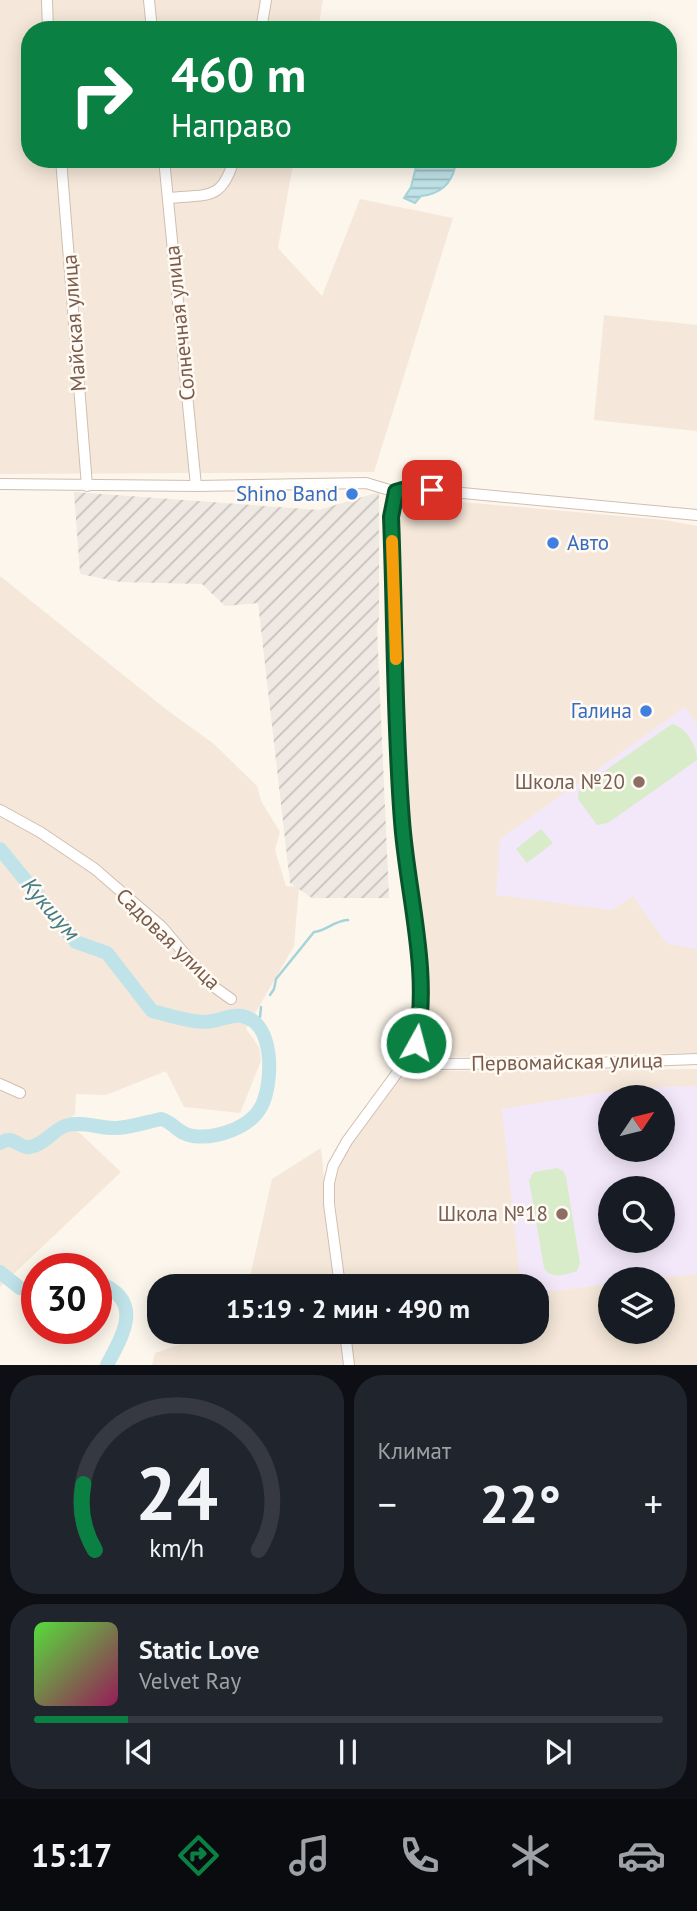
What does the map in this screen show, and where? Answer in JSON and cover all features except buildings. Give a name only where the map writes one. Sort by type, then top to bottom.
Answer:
[{"type":"street","points":[[47,0],[48,21]]},
{"type":"street","points":[[149,0],[151,21]]},
{"type":"street","points":[[262,21],[266,0]]},
{"type":"street","name":"Майская улица","points":[[62,168],[87,486]]},
{"type":"street","name":"Солнечная улица","points":[[165,168],[195,486]]},
{"type":"street","points":[[167,198],[219,190],[226,183],[231,168]]},
{"type":"street","points":[[0,484],[195,486],[366,483],[396,492],[410,488],[697,515]]},
{"type":"street","points":[[338,1274],[329,1204],[330,1174],[347,1141],[416,1043],[421,1007],[402,820],[391,517],[396,492]]},
{"type":"street","name":"Садовая улица","points":[[0,810],[40,832],[95,869],[162,927],[210,984],[231,999]]},
{"type":"street","points":[[416,1043],[422,1054],[438,1064]]},
{"type":"street","name":"Первомайская улица","points":[[400,1069],[438,1064],[697,1059]]},
{"type":"street","points":[[0,1084],[19,1093]]},
{"type":"street","points":[[346,1344],[349,1365]]},
{"type":"shaded area","points":[[0,0],[323,0],[320,21],[21,21],[21,168],[292,168],[278,248],[322,296],[360,199],[453,218],[374,472],[0,474]]},
{"type":"shaded area","points":[[604,315],[697,325],[697,431],[594,420]]},
{"type":"shaded area","points":[[74,492],[319,510],[379,492],[377,628],[389,898],[312,898],[290,883],[258,603],[225,606],[202,584],[120,582],[80,574]]},
{"type":"shaded area","points":[[408,497],[665,520],[697,526],[697,1053],[446,1057],[431,1050],[421,1034],[425,984],[403,805],[392,518],[396,504]]},
{"type":"shaded area","points":[[0,576],[167,710],[214,744],[257,786],[261,801],[280,832],[275,850],[286,886],[299,887],[294,946],[246,1029],[259,1047],[261,1061],[240,1113],[184,1107],[166,1071],[106,1095],[76,1094],[75,1114],[67,1121],[121,1172],[36,1253],[21,1253],[21,1267],[0,1287]]},
{"type":"shaded area","name":"Школа №20","points":[[685,707],[697,725],[697,949],[667,944],[633,896],[612,910],[496,895],[500,839]]},
{"type":"shaded area","points":[[697,1069],[697,1365],[354,1365],[351,1344],[549,1344],[549,1274],[344,1274],[333,1187],[337,1164],[392,1085],[428,1071]]},
{"type":"shaded area","name":"Школа №18","points":[[697,1086],[697,1274],[675,1276],[675,1267],[598,1267],[598,1286],[549,1292],[549,1274],[520,1274],[502,1109],[598,1093],[598,1162],[676,1162],[676,1087]]},
{"type":"shaded area","points":[[321,1148],[334,1274],[251,1274],[272,1179]]},
{"type":"shaded area","points":[[181,1344],[341,1344],[343,1365],[152,1365],[155,1353]]},
{"type":"green space","points":[[672,724],[682,729],[690,738],[697,760],[608,823],[597,825],[578,799],[579,789]]},
{"type":"green space","points":[[541,829],[553,843],[527,863],[516,849]]},
{"type":"green space","points":[[557,1168],[563,1171],[566,1177],[580,1263],[577,1271],[559,1275],[551,1274],[544,1268],[529,1180],[534,1172]]},
{"type":"water","points":[[416,168],[455,168],[444,188],[421,196],[415,203],[404,198],[411,187]]},
{"type":"waterway","name":"Кукшум","points":[[0,849],[76,942],[107,953],[152,1011],[199,1022],[237,1016],[253,1021],[261,1029],[266,1041],[269,1068],[266,1095],[257,1113],[241,1126],[222,1134],[188,1135],[161,1119],[117,1128],[68,1125],[30,1147],[10,1140],[0,1143]]},
{"type":"waterway","points":[[270,995],[276,979],[314,932],[348,920]]},
{"type":"waterway","points":[[253,1022],[260,1017],[261,1007]]},
{"type":"waterway","name":"Кукшум","points":[[0,1272],[21,1288]]},
{"type":"waterway","name":"Кукшум","points":[[107,1365],[120,1340],[126,1317],[120,1297],[112,1290]]},
{"type":"slow traffic","points":[[392,541],[396,659]]},
{"type":"place","name":"Shino Band","points":[[352,494]]},
{"type":"place","name":"Авто","points":[[553,543]]},
{"type":"place","name":"Галина","points":[[646,711]]},
{"type":"place","name":"Школа №20","points":[[639,782]]},
{"type":"place","name":"Школа №18","points":[[562,1214]]},
{"type":"route","points":[[416,1043],[421,1007],[420,979],[402,820],[391,517],[396,492],[410,488],[432,490]]}]
